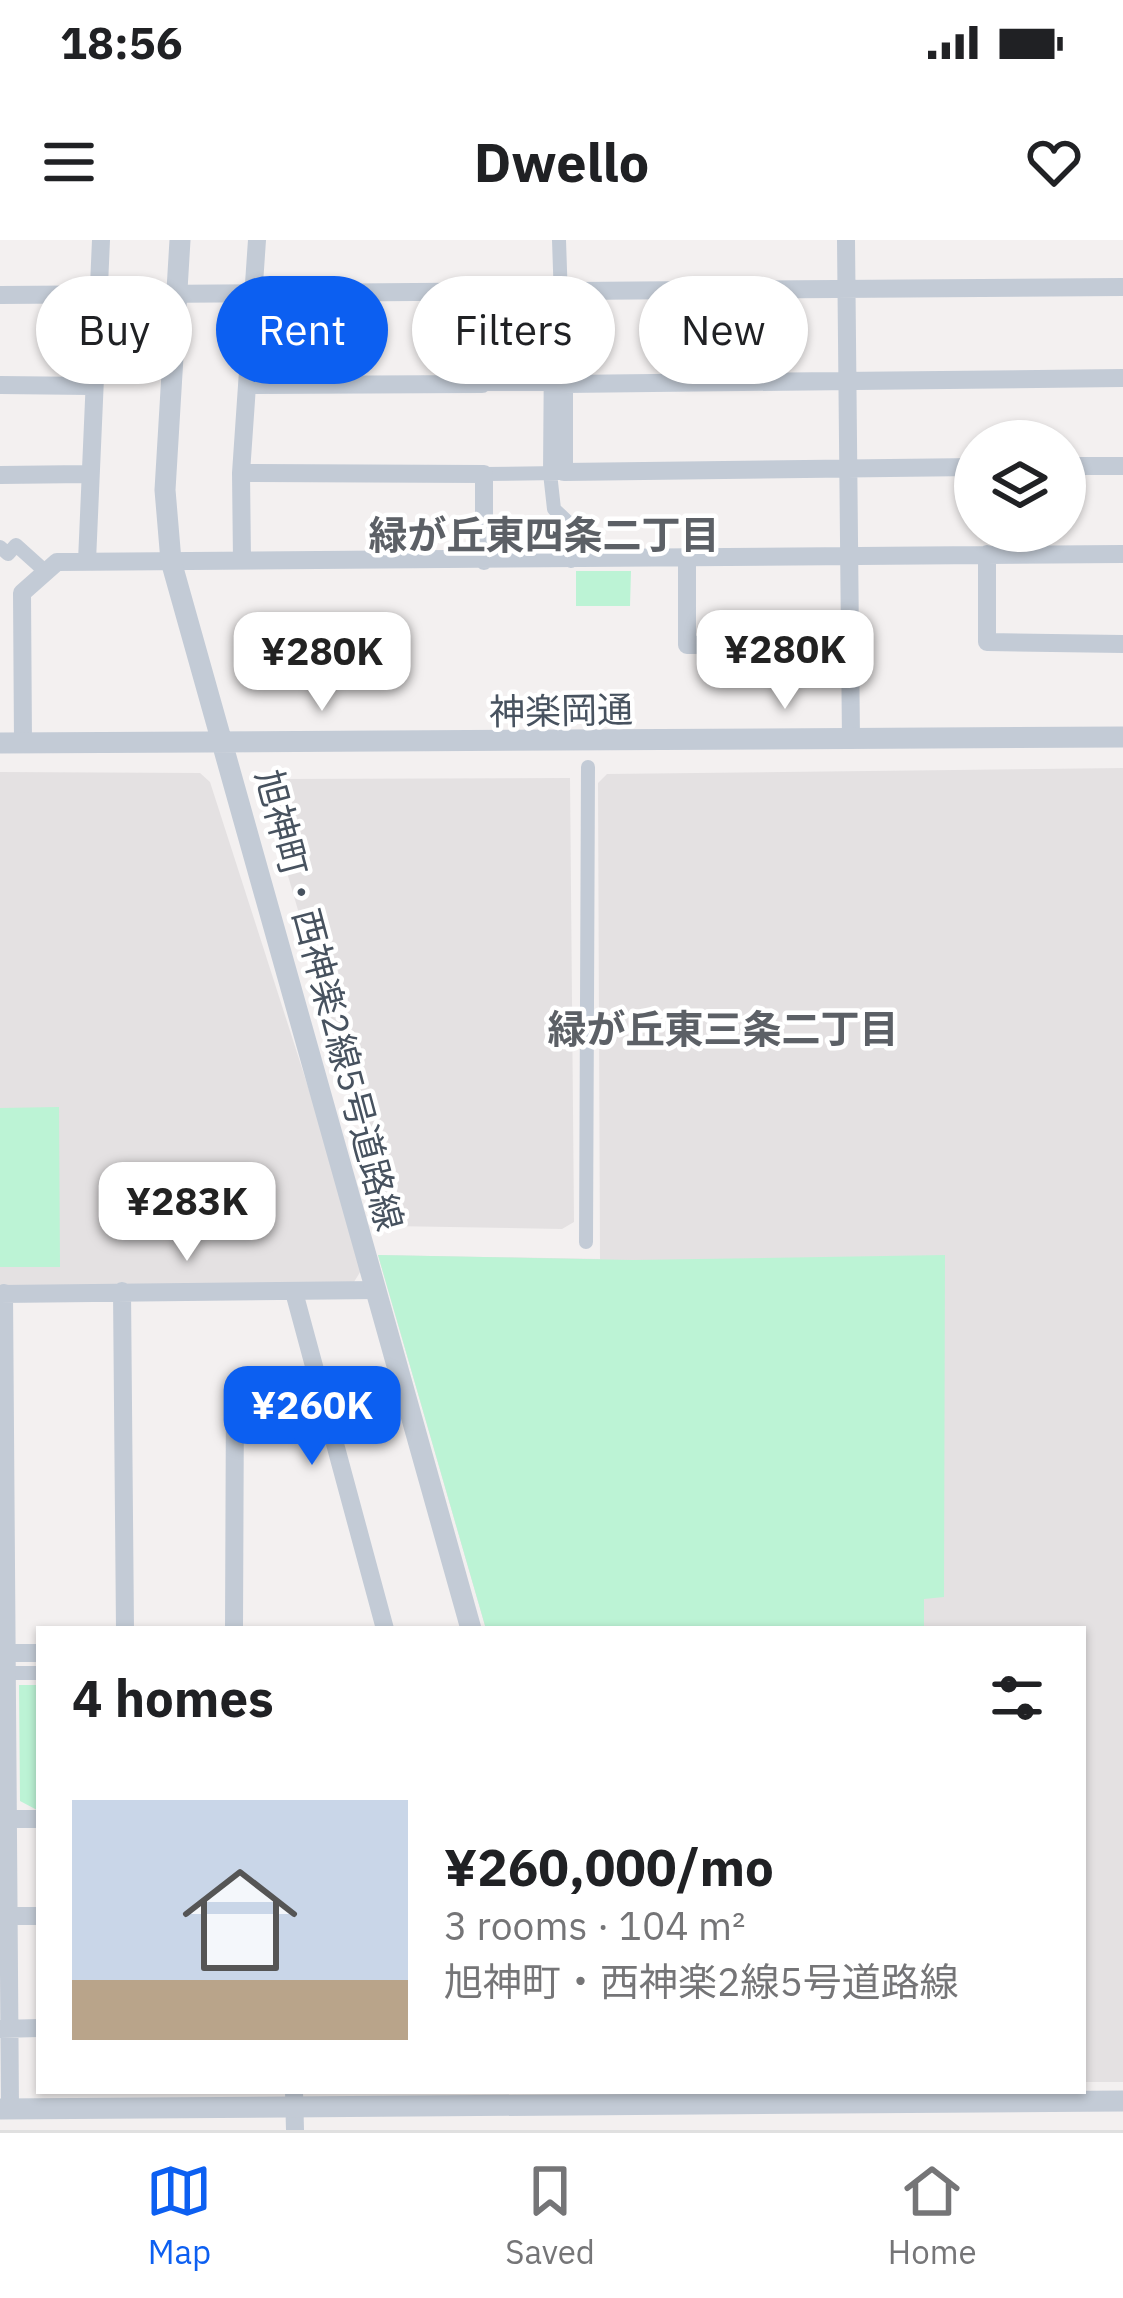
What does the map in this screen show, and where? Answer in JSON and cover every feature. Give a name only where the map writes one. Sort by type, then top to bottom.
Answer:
[{"type":"street","points":[[99,276],[101,240]]},
{"type":"street","name":"旭神町・西神楽2線5号道路線","points":[[178,276],[181,240]]},
{"type":"street","points":[[255,276],[257,240]]},
{"type":"street","points":[[559,240],[560,276]]},
{"type":"street","points":[[846,240],[851,740]]},
{"type":"street","points":[[615,291],[1123,287]]},
{"type":"street","points":[[0,295],[36,295]]},
{"type":"street","points":[[615,383],[1123,378]]},
{"type":"street","name":"旭神町・西神楽2線5号道路線","points":[[171,384],[165,490],[172,561],[470,1626]]},
{"type":"street","points":[[242,560],[241,472],[248,385],[482,384]]},
{"type":"street","points":[[557,384],[554,508],[572,526],[571,561]]},
{"type":"street","points":[[0,386],[92,386],[88,561]]},
{"type":"street","points":[[1086,466],[1123,466]]},
{"type":"street","points":[[241,472],[484,474],[954,467]]},
{"type":"street","points":[[0,475],[87,474]]},
{"type":"street","points":[[484,474],[484,561]]},
{"type":"street","points":[[0,547],[8,554],[16,545],[46,572]]},
{"type":"street","points":[[987,554],[987,642],[1123,644]]},
{"type":"street","points":[[11,743],[10,655],[22,593],[57,562],[1123,554]]},
{"type":"street","points":[[687,558],[686,645],[850,644]]},
{"type":"street","name":"神楽岡通","points":[[11,743],[1123,737]]},
{"type":"street","points":[[586,1242],[588,767]]},
{"type":"street","points":[[377,1290],[2,1293],[5,2109],[295,2109],[598,2097],[1123,2101]]},
{"type":"street","points":[[122,1291],[125,1626]]},
{"type":"street","points":[[294,1292],[384,1626]]},
{"type":"street","points":[[234,1626],[236,1389],[318,1389]]},
{"type":"street","points":[[5,1663],[36,1654]]},
{"type":"street","points":[[5,1663],[36,1672]]},
{"type":"street","points":[[4,1819],[36,1819]]},
{"type":"street","points":[[4,1916],[36,1916]]},
{"type":"street","points":[[4,2029],[36,2028]]},
{"type":"street","points":[[598,2097],[607,2130]]},
{"type":"shaded area","points":[[1123,768],[1123,2082],[1086,2082],[1086,1626],[485,1626],[378,1255],[600,1259],[598,783],[607,774]]},
{"type":"shaded area","points":[[0,772],[200,773],[210,782],[365,1264],[354,1282],[0,1287]]},
{"type":"shaded area","points":[[570,778],[574,1222],[562,1229],[390,1226],[263,790],[273,779]]},
{"type":"green space","points":[[576,571],[631,571],[630,606],[576,606]]},
{"type":"green space","points":[[59,1107],[60,1267],[0,1267],[0,1108]]},
{"type":"green space","points":[[378,1255],[633,1260],[945,1255],[944,1597],[924,1599],[924,1626],[485,1626]]},
{"type":"green space","points":[[19,1685],[36,1685],[36,1809],[20,1801]]},
{"type":"district","name":"緑が丘東四条二丁目","points":[[544,534]]},
{"type":"district","name":"緑が丘東三条二丁目","points":[[723,1028]]}]
